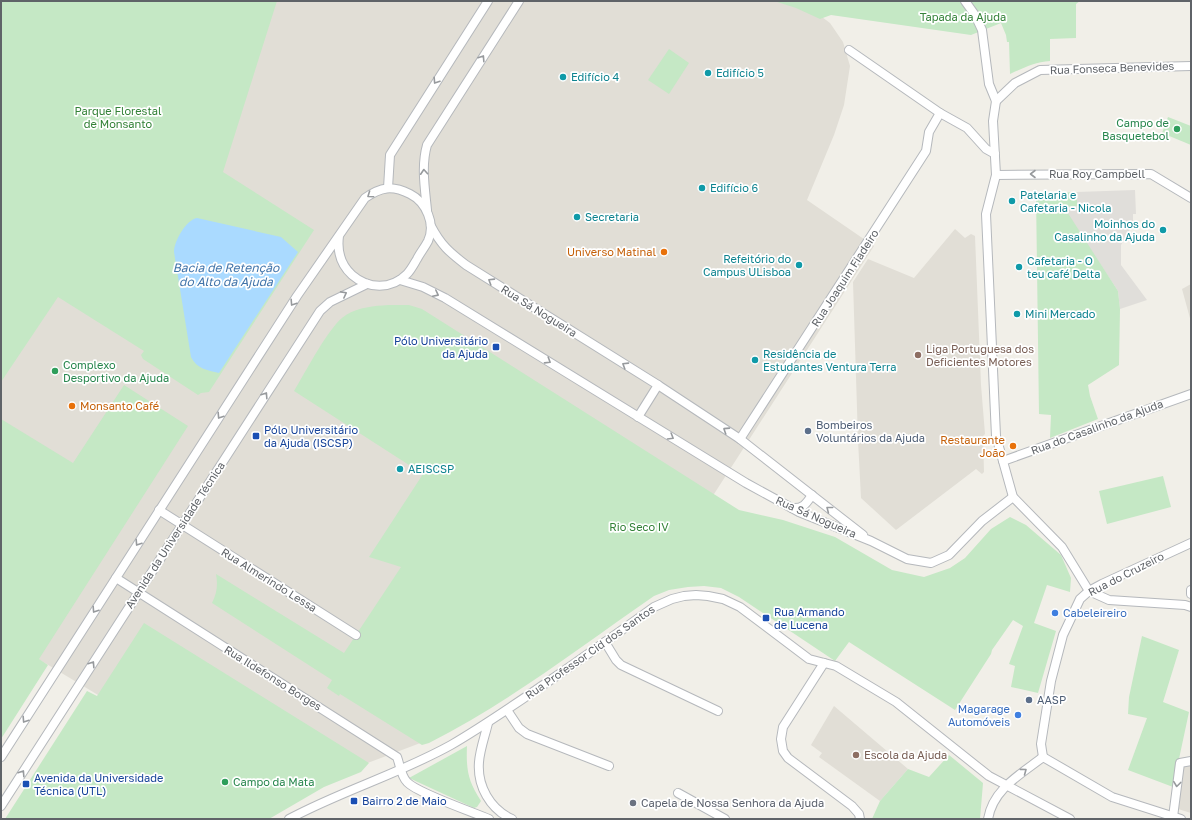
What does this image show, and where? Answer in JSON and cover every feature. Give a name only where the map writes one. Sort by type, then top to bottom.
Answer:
[{"type":"street","points":[[388,188],[390,155],[488,1]]},
{"type":"street","points":[[339,236],[338,247],[340,256],[345,266],[354,276],[367,284],[379,286],[390,285],[400,280],[408,273],[428,240],[430,225],[427,211],[424,165],[424,154],[427,145],[519,1]]},
{"type":"street","points":[[965,1],[982,30],[989,84],[996,101],[993,121],[996,175],[986,214],[987,254],[996,436],[1013,497],[1062,547],[1089,591],[1110,600],[1185,605],[1191,607]]},
{"type":"street","points":[[849,50],[940,113],[967,128],[986,149],[995,154]]},
{"type":"street","name":"Rua Fonseca Benevides","points":[[996,101],[1015,83],[1040,70],[1191,66]]},
{"type":"street","name":"Rua Joaquim Fiadeiro","points":[[740,439],[926,151],[929,132],[940,113]]},
{"type":"street","name":"Rua Roy Campbell","points":[[996,175],[1151,174],[1191,198]]},
{"type":"street","points":[[1,757],[298,296],[365,198],[376,191],[388,188],[400,190],[412,195],[421,202],[427,211]]},
{"type":"street","name":"Rua Sá Nogueira","points":[[430,225],[438,239],[448,251],[466,265],[740,439],[871,541]]},
{"type":"street","name":"Rua Sá Nogueira","points":[[400,280],[423,287],[445,298],[746,483],[791,508],[871,541],[907,559],[932,563],[949,555],[982,521],[1013,497]]},
{"type":"street","name":"Avenida da Universidade Técnica","points":[[1,806],[320,311],[330,302],[367,284]]},
{"type":"street","points":[[638,417],[658,386]]},
{"type":"street","name":"Rua do Casalinho da Ajuda","points":[[1003,461],[1191,394]]},
{"type":"street","points":[[791,508],[803,507],[812,495]]},
{"type":"street","name":"Rua Almerindo Lessa","points":[[159,510],[356,635]]},
{"type":"street","name":"Rua do Cruzeiro","points":[[1043,757],[1041,744],[1050,689],[1063,635],[1080,599],[1089,591],[1191,543]]},
{"type":"street","name":"Rua Ildefonso Borges","points":[[116,578],[397,757],[401,768]]},
{"type":"street","name":"Rua Professor Cid dos Santos","points":[[289,819],[317,804],[451,745],[506,710],[605,642],[654,606],[684,596],[708,596],[723,599],[740,607],[805,656],[815,661],[836,666],[891,698],[989,776],[1070,819]]},
{"type":"street","points":[[605,642],[621,665],[718,711]]},
{"type":"street","points":[[824,663],[783,727],[781,739],[782,745],[788,758],[852,806],[859,814],[860,819]]},
{"type":"street","points":[[506,710],[519,728],[527,734],[609,766]]},
{"type":"street","points":[[488,722],[480,757],[480,777],[488,799],[499,812],[512,819]]},
{"type":"street","points":[[988,819],[994,801],[1006,785],[1043,757],[1112,797],[1177,818],[1180,763],[1191,761]]},
{"type":"street","points":[[401,768],[407,782],[414,788],[489,819]]},
{"type":"street","points":[[678,793],[725,819]]},
{"type":"street","points":[[494,819],[499,812]]},
{"type":"shaded area","points":[[273,1],[788,1],[818,14],[830,23],[843,42],[850,66],[844,105],[834,135],[807,200],[874,246],[705,508],[423,742],[365,764],[103,698],[35,657],[1,430],[1,347],[48,275],[216,184]]},
{"type":"shaded area","points":[[1135,190],[1136,214],[1133,214],[1133,224],[1121,245],[1121,265],[1147,300],[1120,309],[1118,291],[1063,207],[1077,205],[1077,192]]},
{"type":"shaded area","name":"Liga Portuguesa dos Deficientes Motores","points":[[955,229],[965,238],[971,234],[975,236],[981,385],[985,434],[983,436],[984,472],[982,474],[976,469],[896,530],[861,498],[853,282],[868,259],[914,278]]},
{"type":"shaded area","points":[[1191,284],[1191,322],[1182,289]]},
{"type":"shaded area","name":"Escola da Ajuda","points":[[834,706],[908,769],[880,801],[819,757],[822,753],[811,745]]},
{"type":"shaded area","points":[[1191,764],[1191,813],[1178,809],[1184,766]]},
{"type":"green space","name":"Parque Florestal de Monsanto","points":[[1,1],[277,1],[223,172],[314,230],[209,392],[198,395],[143,359],[141,355],[144,351],[58,297],[1,382]]},
{"type":"green space","name":"Tapada da Ajuda","points":[[774,1],[1080,1],[1076,4],[1076,38],[1050,39],[1050,61],[1034,64],[1010,74],[1009,42],[1007,42],[1001,23],[971,35],[831,15],[820,19],[796,8]]},
{"type":"green space","points":[[669,49],[689,63],[669,94],[648,80]]},
{"type":"green space","name":"Campo de Basquetebol","points":[[1168,117],[1191,126],[1191,145],[1162,133]]},
{"type":"green space","points":[[1077,192],[1077,206],[1064,207],[1118,291],[1120,309],[1119,365],[1088,385],[1098,419],[1050,438],[1051,415],[1039,414],[1036,194]]},
{"type":"green space","name":"Rio Seco IV","points":[[409,305],[422,309],[739,510],[783,520],[835,537],[892,570],[924,577],[950,568],[965,558],[991,529],[1010,517],[1026,525],[1061,555],[1071,578],[1070,592],[1047,585],[1034,623],[1056,631],[1038,693],[1011,687],[1015,666],[1009,664],[1023,626],[1013,620],[992,650],[991,654],[955,710],[849,642],[835,661],[739,597],[721,588],[704,586],[669,590],[654,596],[516,692],[459,727],[429,743],[422,745],[340,694],[339,696],[327,688],[332,680],[212,603],[217,589],[216,574],[344,653],[401,567],[369,557],[423,474],[294,391],[325,338],[340,320],[356,310],[372,306]]},
{"type":"green space","points":[[124,385],[188,426],[39,659],[48,665],[1,739],[1,419],[73,463]]},
{"type":"green space","points":[[1163,476],[1171,507],[1107,524],[1099,491]]},
{"type":"green space","points":[[144,623],[369,763],[361,772],[324,787],[269,819],[5,819],[87,691],[97,696]]},
{"type":"green space","points":[[1142,636],[1179,650],[1163,702],[1189,712],[1173,787],[1128,770],[1147,718],[1128,714],[1129,697]]},
{"type":"green space","points":[[467,746],[469,775],[473,787],[481,801],[477,807],[474,808],[409,778]]},
{"type":"green space","points":[[949,755],[983,783],[980,819],[872,819],[880,801],[908,769],[929,777]]},
{"type":"water","name":"Bacia de Retenção do Alto da Ajuda","points":[[197,218],[281,237],[298,252],[219,373],[199,367],[191,357],[174,252],[176,242],[181,232],[189,223]]},
{"type":"place","name":"Edifício 5","points":[[708,73]]},
{"type":"place","name":"Edifício 4","points":[[563,77]]},
{"type":"place","name":"Campo de Basquetebol","points":[[1177,129]]},
{"type":"place","name":"Edifício 6","points":[[702,188]]},
{"type":"place","name":"Patelaria e Cafetaria - Nicola","points":[[1012,201]]},
{"type":"place","name":"Secretaria","points":[[577,217]]},
{"type":"place","name":"Moinhos do Casalinho da Ajuda","points":[[1163,230]]},
{"type":"place","name":"Universo Matinal","points":[[664,252]]},
{"type":"place","name":"Refeitório do Campus ULisboa","points":[[799,265]]},
{"type":"place","name":"Cafetaria - O teu café Delta","points":[[1019,267]]},
{"type":"place","name":"Mini Mercado","points":[[1017,314]]},
{"type":"place","name":"Pólo Universitário da Ajuda","points":[[496,347]]},
{"type":"place","name":"Liga Portuguesa dos Deficientes Motores","points":[[918,355]]},
{"type":"place","name":"Residência de Estudantes Ventura Terra","points":[[755,360]]},
{"type":"place","name":"Complexo Desportivo da Ajuda","points":[[55,371]]},
{"type":"place","name":"Monsanto Café","points":[[72,406]]},
{"type":"place","name":"Bombeiros Voluntários da Ajuda","points":[[808,431]]},
{"type":"place","name":"Pólo Universitário da Ajuda (ISCSP)","points":[[256,436]]},
{"type":"place","name":"Restaurante João","points":[[1013,446]]},
{"type":"place","name":"AEISCSP","points":[[400,469]]},
{"type":"place","name":"Cabeleireiro","points":[[1055,613]]},
{"type":"place","name":"Rua Armando de Lucena","points":[[766,618]]},
{"type":"place","name":"AASP","points":[[1029,700]]},
{"type":"place","name":"Magarage Automóveis","points":[[1018,715]]},
{"type":"place","name":"Escola da Ajuda","points":[[856,755]]},
{"type":"place","name":"Campo da Mata","points":[[225,782]]},
{"type":"place","name":"Avenida da Universidade Técnica (UTL)","points":[[26,784]]},
{"type":"place","name":"Bairro 2 de Maio","points":[[354,801]]},
{"type":"place","name":"Capela de Nossa Senhora da Ajuda","points":[[633,803]]}]
